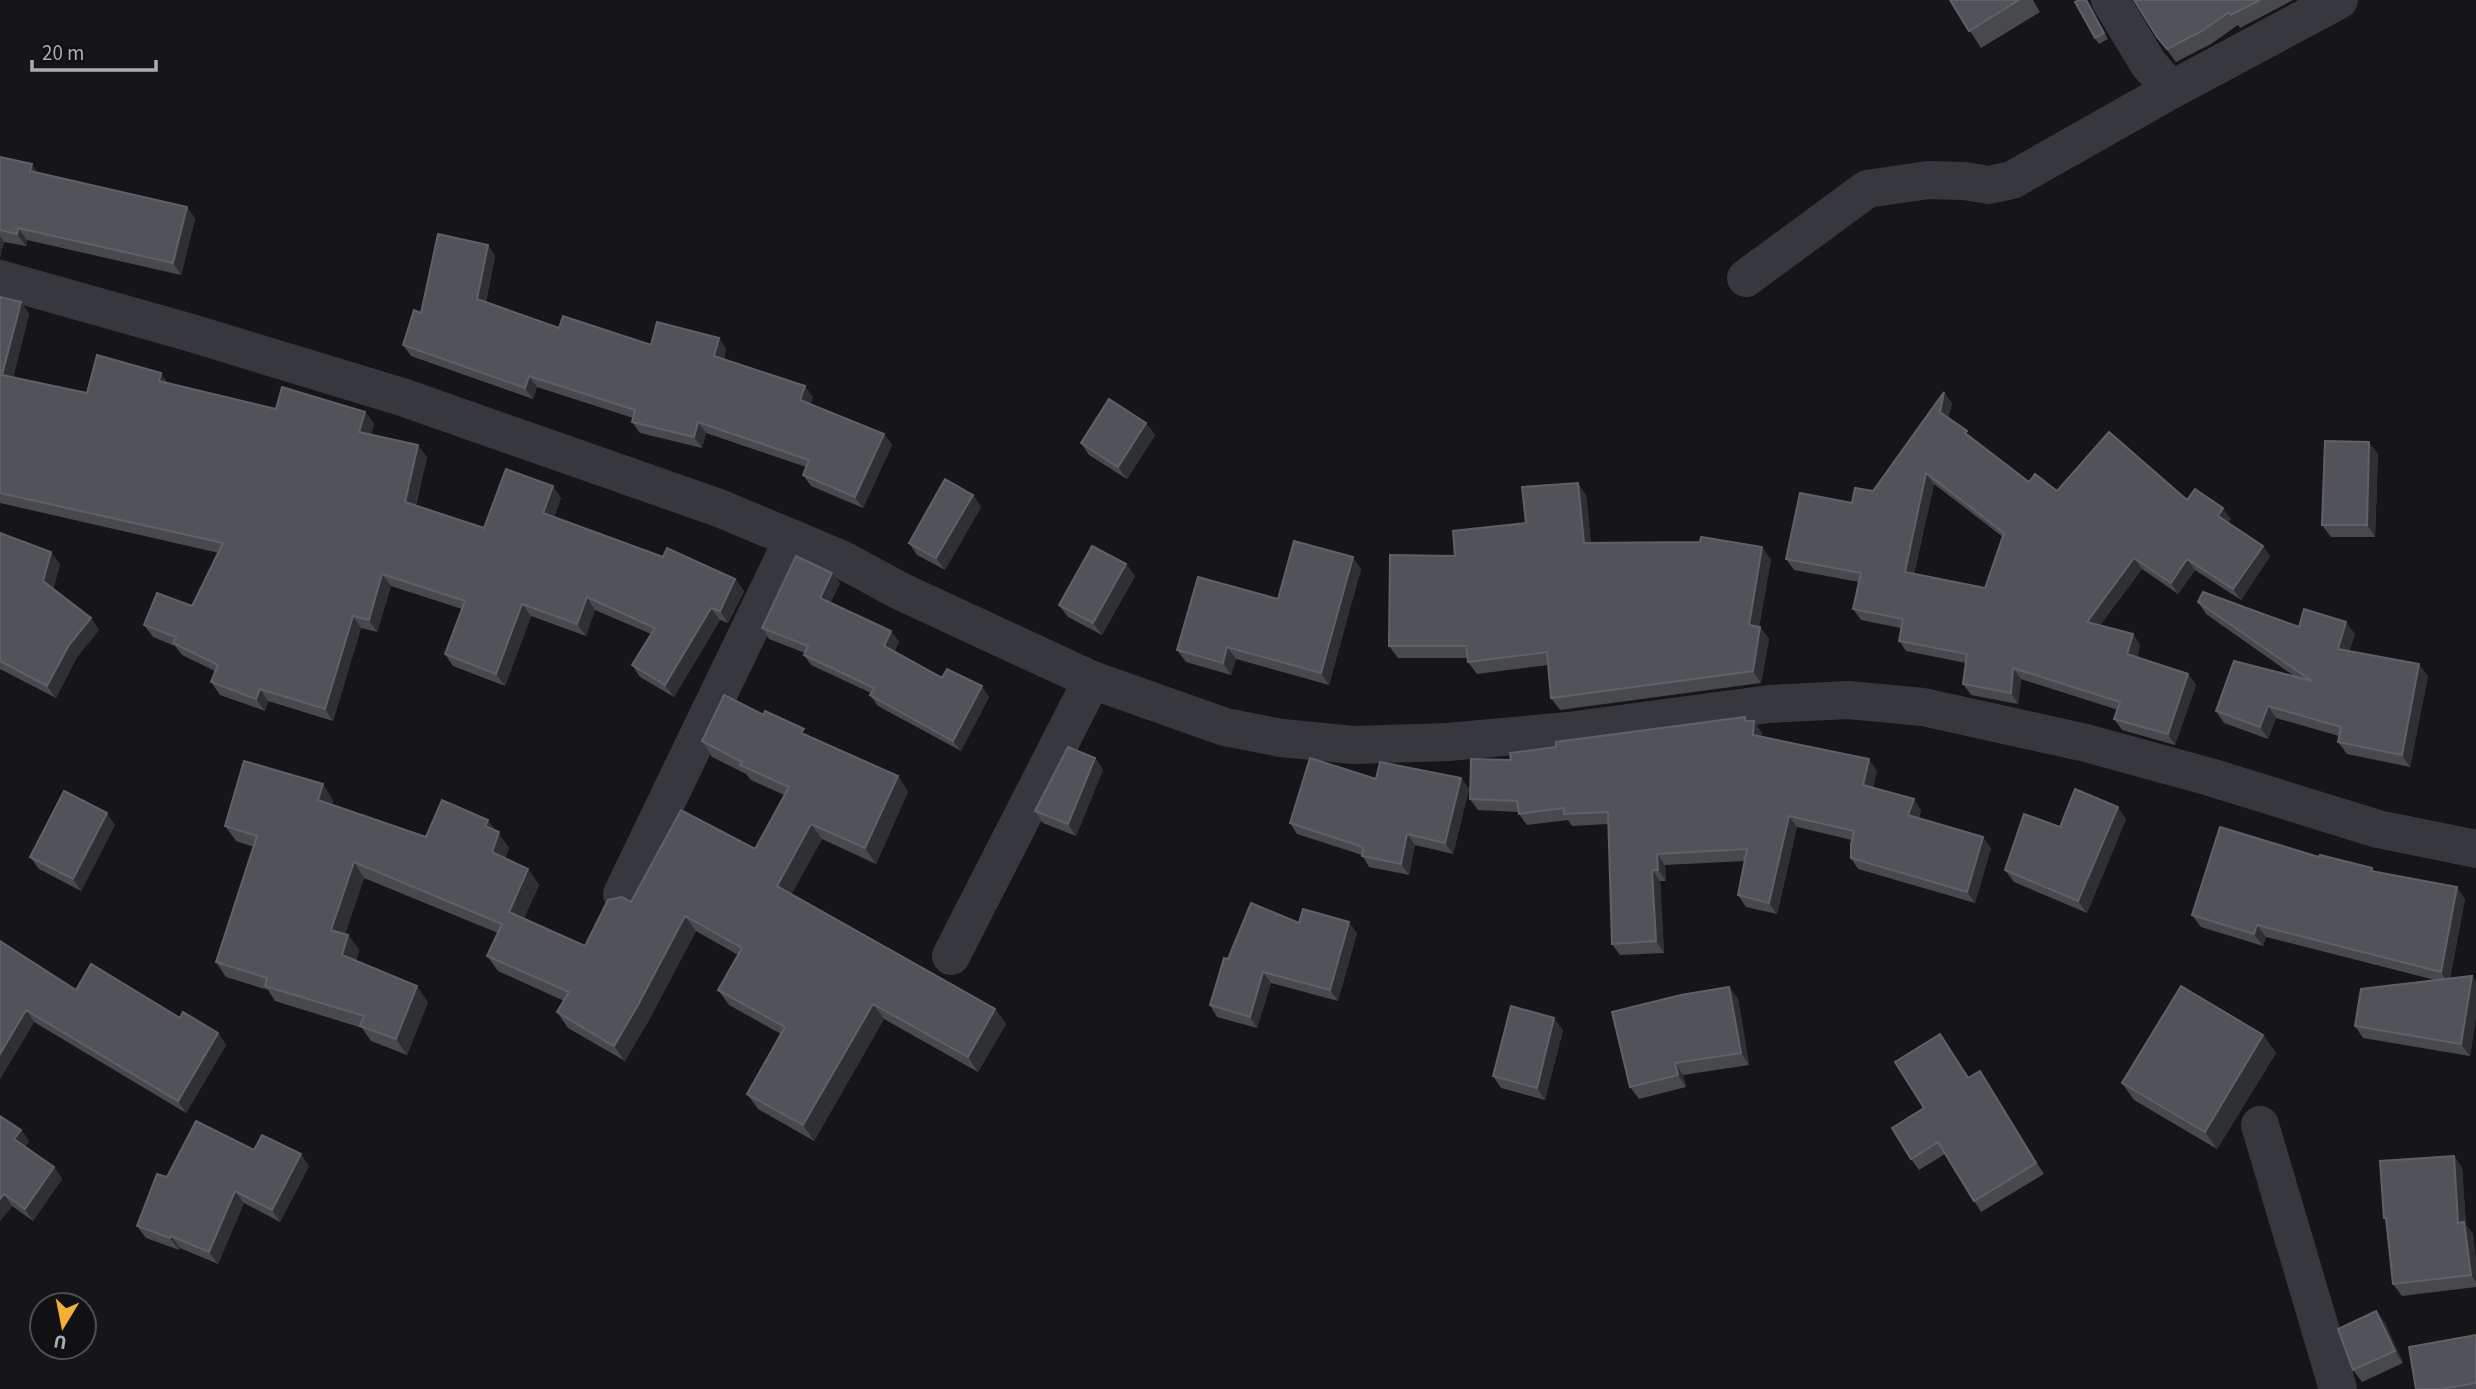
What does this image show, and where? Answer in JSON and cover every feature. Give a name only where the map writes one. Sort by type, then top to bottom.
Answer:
[{"type":"street","points":[[2110,0],[2148,64],[2171,90]]},
{"type":"street","points":[[1746,278],[1867,189],[1928,180],[1989,185],[2012,180],[2171,90],[2339,0]]},
{"type":"street","points":[[0,279],[161,324],[402,397],[654,484],[841,559],[900,591],[1092,680],[1225,727],[1281,738],[1354,745],[1448,742],[1542,733],[1665,720],[1769,705],[1848,700],[1923,707],[2086,743],[2210,777],[2378,829],[2476,849]]},
{"type":"street","points":[[622,894],[793,539]]},
{"type":"street","points":[[951,956],[1092,680]]},
{"type":"street","points":[[2260,1125],[2338,1389]]},
{"type":"building","points":[[1950,0],[2019,0],[1969,31]]},
{"type":"building","points":[[2086,0],[2104,33],[2095,38],[2075,2]]},
{"type":"building","points":[[2134,0],[2260,0],[2231,15],[2229,12],[2202,31],[2167,49]]},
{"type":"building","points":[[0,157],[32,164],[30,171],[187,207],[173,263],[18,228],[17,234],[0,230]]},
{"type":"building","points":[[438,234],[488,245],[477,299],[559,328],[563,316],[651,345],[657,322],[719,338],[714,356],[805,386],[800,400],[884,434],[855,497],[803,475],[809,460],[698,422],[694,437],[632,422],[635,410],[529,376],[525,388],[403,345],[414,310],[421,313]]},
{"type":"building","points":[[0,297],[21,302],[2,375],[87,393],[97,355],[161,373],[159,381],[276,409],[282,387],[365,412],[359,432],[418,445],[405,502],[484,528],[506,469],[553,486],[543,513],[663,557],[667,548],[735,579],[720,611],[711,608],[665,685],[632,665],[655,628],[587,597],[577,624],[522,604],[496,674],[445,654],[465,601],[382,574],[369,620],[353,616],[325,709],[260,689],[256,699],[211,682],[218,665],[173,643],[176,637],[144,625],[157,593],[192,606],[223,543],[0,493]]},
{"type":"building","points":[[1944,392],[1940,412],[2029,482],[2035,474],[2057,491],[2109,432],[2187,500],[2195,489],[2223,508],[2218,516],[2263,546],[2233,589],[2187,559],[2171,583],[2134,558],[2087,622],[2133,634],[2127,654],[2188,674],[2168,734],[2114,719],[2120,702],[2013,668],[2011,693],[1963,684],[1967,654],[1899,641],[1903,619],[1853,609],[1861,573],[1786,559],[1800,493],[1852,503],[1855,488],[1873,491]],"holes":[[[1926,473],[2004,533],[1985,588],[1905,572]]]},
{"type":"building","points":[[1109,399],[1146,423],[1118,467],[1081,443]]},
{"type":"building","points":[[2325,441],[2369,442],[2367,525],[2322,525]]},
{"type":"building","points":[[945,479],[973,495],[936,558],[909,543]]},
{"type":"building","points":[[1578,483],[1584,543],[1700,542],[1701,537],[1762,547],[1749,625],[1760,627],[1753,671],[1551,698],[1547,652],[1468,662],[1466,646],[1389,646],[1390,555],[1455,556],[1453,531],[1526,523],[1522,487]]},
{"type":"building","points":[[0,533],[51,552],[43,581],[91,618],[69,645],[47,686],[0,661]]},
{"type":"building","points":[[1294,541],[1353,557],[1321,673],[1227,647],[1223,663],[1177,650],[1198,577],[1278,599]]},
{"type":"building","points":[[1092,546],[1126,564],[1093,623],[1059,605]]},
{"type":"building","points":[[796,556],[832,573],[820,598],[891,631],[884,646],[942,678],[947,669],[982,686],[953,741],[870,695],[874,688],[804,655],[808,646],[762,628]]},
{"type":"building","points":[[2203,592],[2299,627],[2304,609],[2346,622],[2338,649],[2419,664],[2402,755],[2338,742],[2341,727],[2268,706],[2260,727],[2216,711],[2234,661],[2312,681],[2198,602]]},
{"type":"building","points":[[724,695],[764,715],[765,711],[804,729],[801,733],[898,776],[865,848],[811,824],[777,886],[995,1009],[968,1057],[873,1004],[803,1125],[747,1094],[785,1027],[718,990],[742,948],[685,916],[614,1046],[557,1012],[569,992],[487,956],[502,924],[354,862],[331,930],[348,935],[342,955],[417,986],[396,1039],[360,1026],[364,1016],[265,986],[267,978],[216,962],[257,836],[225,826],[244,761],[323,784],[318,800],[426,837],[442,800],[488,820],[485,826],[499,832],[492,852],[528,869],[509,912],[585,946],[608,900],[622,897],[631,902],[681,810],[755,849],[789,787],[740,765],[742,762],[702,741]]},
{"type":"building","points":[[1745,717],[1745,721],[1754,721],[1753,735],[1869,759],[1863,785],[1914,799],[1908,815],[1983,837],[1967,892],[1851,858],[1854,831],[1789,816],[1769,903],[1738,895],[1747,849],[1657,854],[1658,870],[1652,870],[1656,941],[1612,944],[1608,812],[1564,814],[1564,808],[1519,814],[1517,801],[1470,799],[1471,759],[1511,760],[1510,753],[1556,747],[1556,742]]},
{"type":"building","points":[[1068,747],[1095,758],[1068,824],[1035,811]]},
{"type":"building","points":[[1310,758],[1376,779],[1380,762],[1461,778],[1445,843],[1407,834],[1401,864],[1362,856],[1363,847],[1290,823]]},
{"type":"building","points":[[2075,789],[2118,807],[2078,901],[2005,870],[2024,814],[2060,827]]},
{"type":"building","points":[[64,791],[107,813],[73,879],[30,857]]},
{"type":"building","points":[[2220,827],[2319,857],[2320,855],[2372,868],[2371,871],[2457,887],[2441,972],[2257,925],[2254,934],[2192,915]]},
{"type":"building","points":[[1251,903],[1299,923],[1303,909],[1349,922],[1330,990],[1263,972],[1250,1017],[1210,1005],[1224,958],[1228,959]]},
{"type":"building","points":[[0,941],[76,990],[91,964],[180,1018],[183,1012],[218,1033],[178,1101],[26,1010],[0,1054]]},
{"type":"building","points":[[2472,976],[2461,1044],[2355,1026],[2361,989]]},
{"type":"building","points":[[2181,986],[2263,1035],[2205,1132],[2122,1083]]},
{"type":"building","points":[[1729,987],[1741,1053],[1675,1063],[1678,1075],[1630,1087],[1612,1012],[1681,995]]},
{"type":"building","points":[[1511,1006],[1554,1018],[1537,1088],[1493,1076]]},
{"type":"building","points":[[1940,1034],[1968,1078],[1980,1071],[2036,1163],[1974,1201],[1938,1142],[1911,1159],[1892,1128],[1924,1108],[1895,1062]]},
{"type":"building","points":[[0,1116],[21,1130],[14,1139],[54,1167],[25,1209],[4,1194],[0,1199]]},
{"type":"building","points":[[196,1121],[254,1150],[262,1135],[301,1154],[272,1210],[235,1191],[209,1252],[171,1236],[170,1238],[137,1226],[157,1174],[167,1177]]},
{"type":"building","points":[[2454,1156],[2458,1223],[2464,1222],[2471,1275],[2393,1284],[2380,1161]]},
{"type":"building","points":[[2376,1311],[2395,1351],[2353,1370],[2338,1329]]},
{"type":"building","points":[[2476,1335],[2476,1383],[2441,1389],[2416,1389],[2409,1347]]}]
